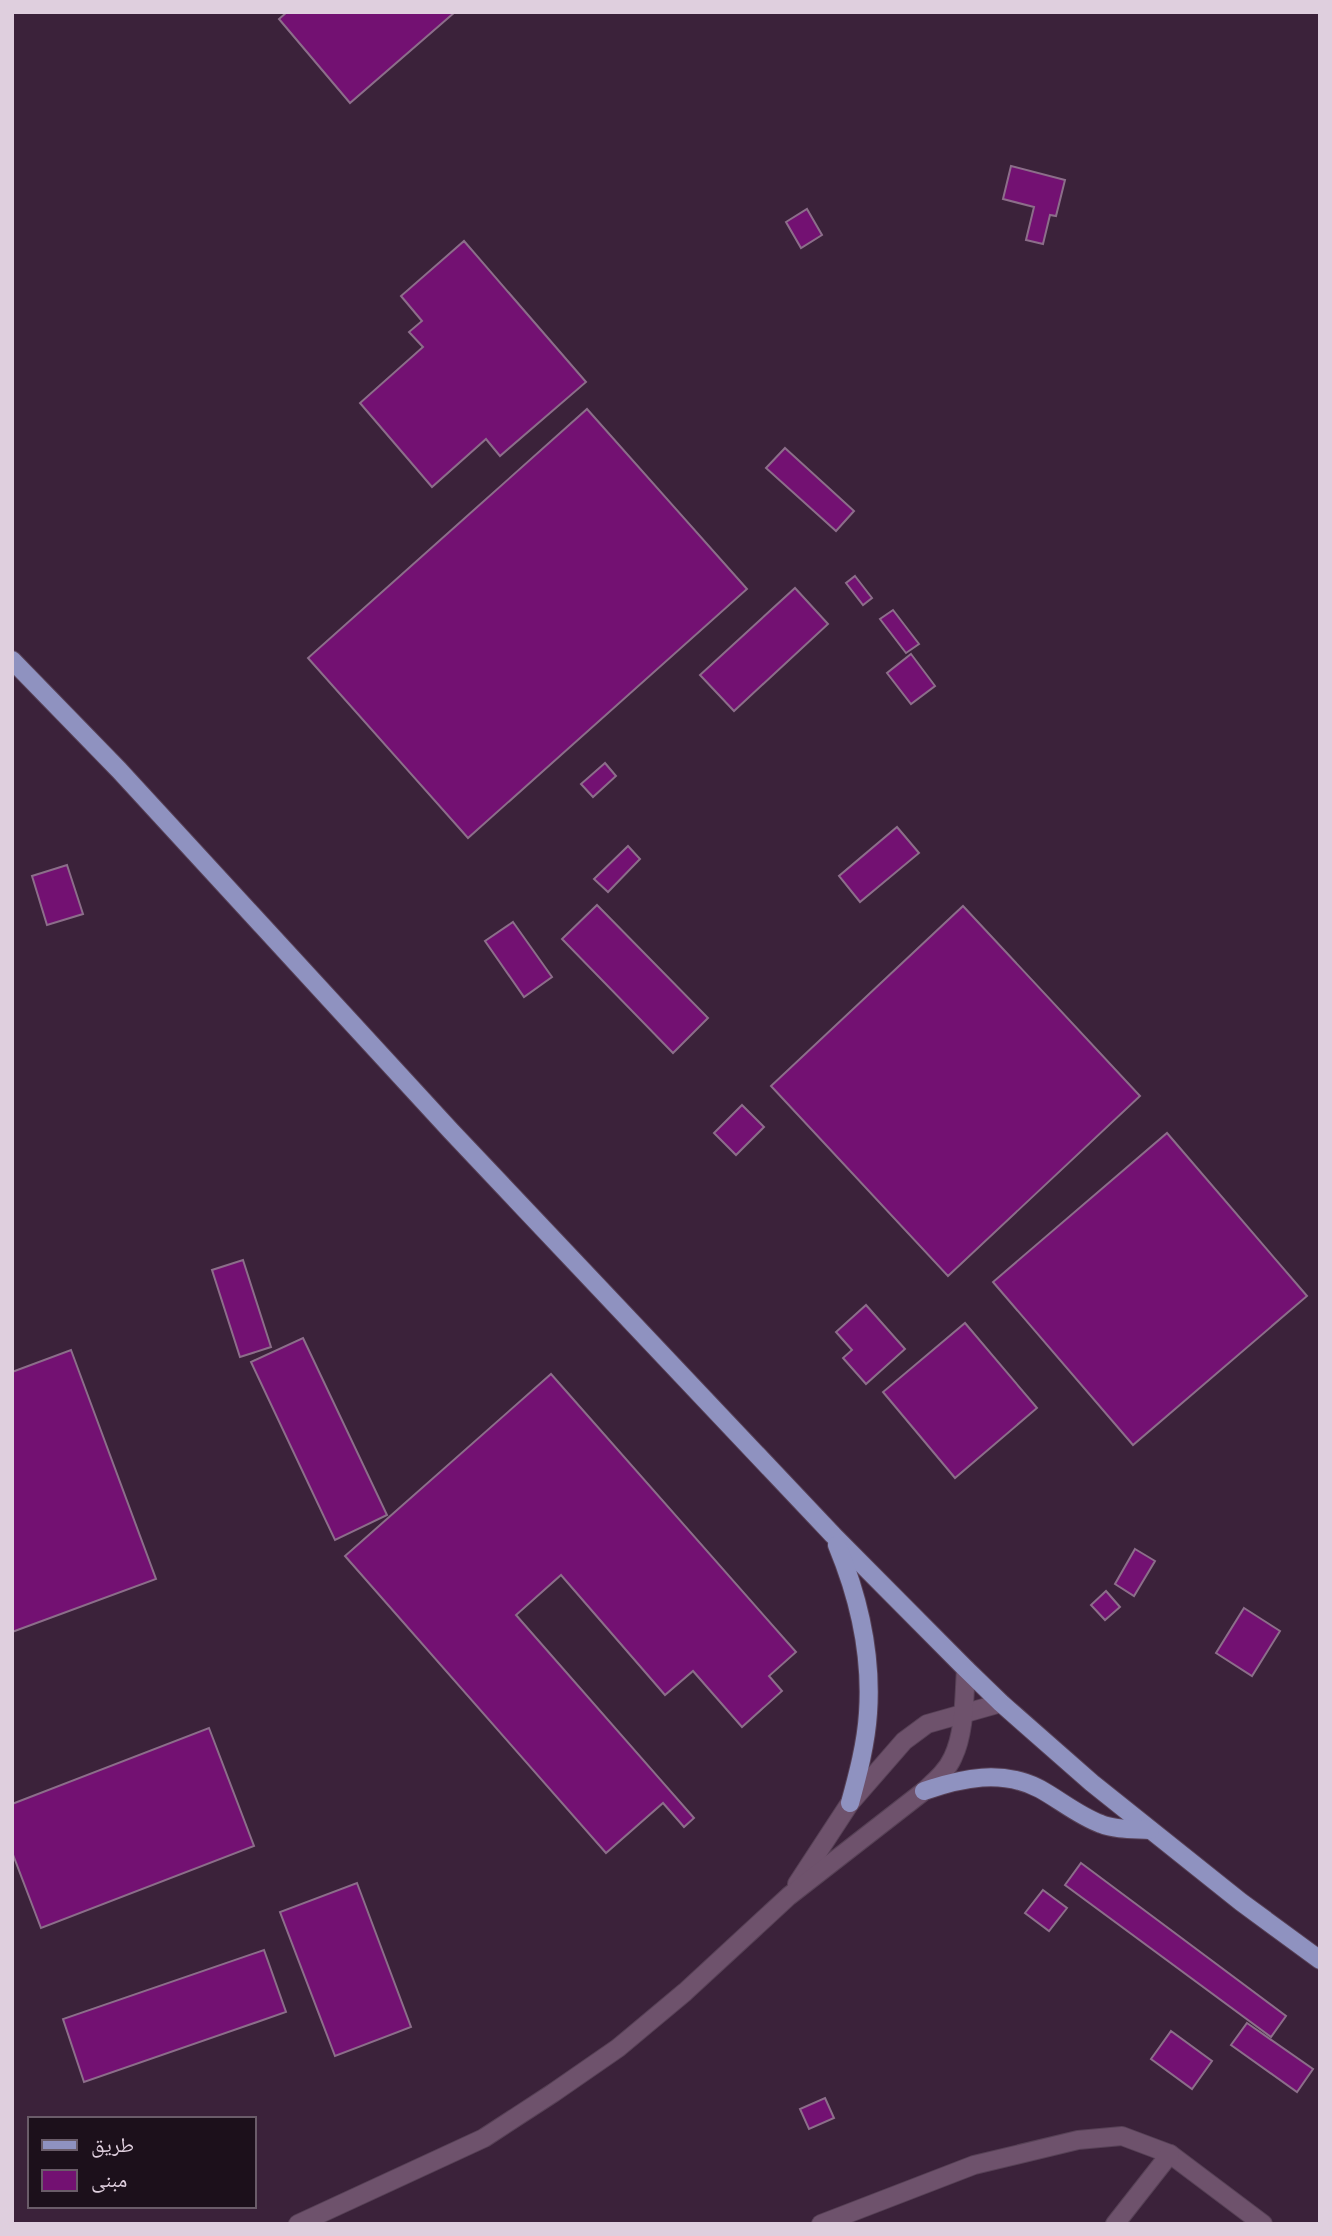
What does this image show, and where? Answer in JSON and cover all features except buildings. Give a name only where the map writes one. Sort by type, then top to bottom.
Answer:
[{"type":"main road","points":[[12,660],[119,770],[451,1131],[832,1535],[966,1669],[1091,1783],[1241,1902],[1320,1960]]},
{"type":"main road","points":[[832,1535],[853,1588],[862,1622],[868,1667],[868,1713],[862,1758],[850,1803]]},
{"type":"main road","points":[[924,1791],[967,1778],[990,1776],[1016,1780],[1038,1788],[1101,1824],[1114,1828],[1150,1829]]},
{"type":"street","points":[[298,2224],[484,2138],[618,2048],[685,1992],[789,1896],[924,1791],[943,1773],[958,1745],[966,1669]]},
{"type":"street","points":[[789,1896],[850,1803],[904,1741],[927,1724],[1001,1703]]},
{"type":"street","points":[[821,2224],[974,2165],[1078,2140],[1122,2136],[1170,2154],[1263,2224]]},
{"type":"street","points":[[1115,2224],[1170,2154]]}]
